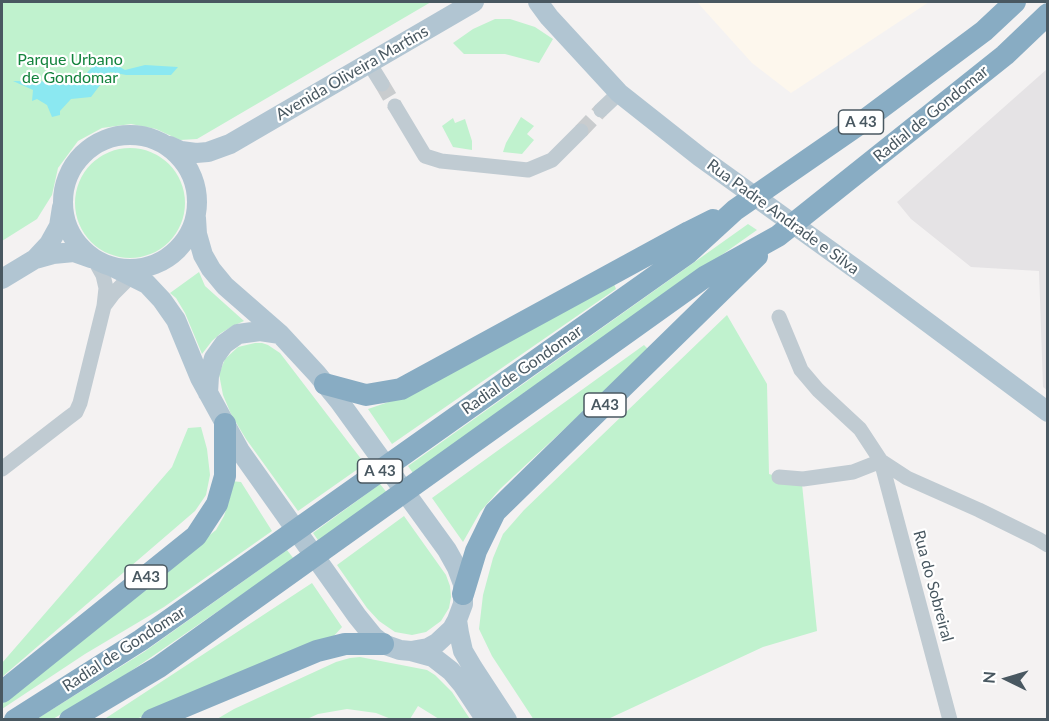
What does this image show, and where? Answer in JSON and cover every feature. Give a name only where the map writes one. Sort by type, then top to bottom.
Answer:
[{"type":"highway","name":"Radial de Gondomar","points":[[15,720],[141,640],[688,253],[735,210],[876,111],[984,31],[1015,2]]},
{"type":"highway","name":"Radial de Gondomar","points":[[70,720],[159,667],[706,276],[777,236],[1005,55],[1047,14]]},
{"type":"highway","points":[[325,384],[366,395],[401,389],[689,232],[735,210]]},
{"type":"highway","name":"A43","points":[[464,594],[476,551],[495,512],[777,236]]},
{"type":"highway","name":"A43","points":[[2,692],[196,536],[217,504],[225,476],[225,424]]},
{"type":"highway","points":[[152,720],[317,651],[345,644],[382,644]]},
{"type":"main road","name":"Avenida Oliveira Martins","points":[[165,144],[181,151],[196,153],[208,152],[230,144],[474,2]]},
{"type":"main road","name":"Rua Padre Andrade e Silva","points":[[538,2],[556,25],[619,93],[700,158],[852,267],[1047,412]]},
{"type":"main road","points":[[35,260],[49,244],[59,226],[64,185],[73,166],[86,150],[104,139],[125,134],[146,136],[165,144],[182,157],[193,176],[198,196],[197,234],[202,255],[211,269],[225,286],[280,334],[325,384],[447,550],[461,575],[464,594],[457,620],[446,636],[437,643],[428,648],[411,651]]},
{"type":"main road","name":"Avenida Oliveira Martins","points":[[198,196],[205,170],[215,157],[230,144]]},
{"type":"main road","points":[[63,206],[67,227],[78,245],[94,259]]},
{"type":"main road","points":[[113,267],[134,269],[155,265],[174,254],[188,237],[196,218]]},
{"type":"main road","points":[[2,279],[35,260],[54,254],[73,252],[113,267],[147,284],[176,320],[200,378],[240,451],[347,603],[382,644],[433,657],[451,671],[486,720]]},
{"type":"main road","points":[[208,393],[209,376],[214,358],[224,344],[238,334],[260,331],[280,334]]},
{"type":"main road","points":[[457,620],[463,651],[507,720]]},
{"type":"street","points":[[369,63],[382,84]]},
{"type":"street","points":[[601,110],[619,93]]},
{"type":"street","points":[[395,106],[426,156],[441,161],[528,170],[552,160],[580,131]]},
{"type":"street","points":[[2,469],[76,412],[80,403],[105,306],[106,288],[103,275],[94,259]]},
{"type":"street","points":[[105,306],[113,294],[128,280],[155,265]]},
{"type":"street","points":[[779,317],[801,370],[818,390],[860,429],[881,461],[907,478],[1038,538],[1047,545]]},
{"type":"street","points":[[779,477],[803,479],[853,472],[881,461]]},
{"type":"street","name":"Rua do Sobreiral","points":[[881,461],[950,720]]},
{"type":"shaded area","points":[[697,2],[929,2],[791,93],[752,63]]},
{"type":"shaded area","points":[[1047,69],[1047,390],[1043,387],[1039,271],[971,267],[911,219],[897,202]]},
{"type":"green space","name":"Parque Urbano de Gondomar","points":[[2,2],[431,2],[197,139],[180,140],[156,129],[131,124],[102,128],[78,141],[58,168],[52,195],[37,219],[2,241]]},
{"type":"green space","points":[[495,19],[510,19],[535,27],[553,39],[539,63],[505,54],[464,54],[453,43],[473,29]]},
{"type":"green space","points":[[521,117],[534,126],[527,134],[534,140],[522,154],[503,152],[506,143]]},
{"type":"green space","points":[[453,118],[455,123],[465,119],[472,141],[472,150],[453,147],[442,126]]},
{"type":"green space","points":[[130,148],[151,153],[169,164],[180,182],[185,203],[180,224],[169,242],[151,253],[130,258],[109,253],[91,242],[80,224],[75,203],[80,182],[91,164],[109,153]]},
{"type":"green space","points":[[748,224],[757,230],[413,473],[408,466]]},
{"type":"green space","points":[[199,272],[205,286],[244,321],[221,333],[202,354],[185,313],[170,293]]},
{"type":"green space","points":[[614,284],[616,289],[392,444],[368,409],[412,394]]},
{"type":"green space","points":[[727,315],[767,384],[769,474],[802,484],[817,631],[763,647],[608,719],[534,720],[492,656],[479,629],[483,595],[493,558],[503,534],[524,510]]},
{"type":"green space","points":[[255,343],[268,345],[280,353],[365,464],[298,511],[246,439],[223,395],[219,374],[225,359],[238,347]]},
{"type":"green space","points":[[644,345],[649,350],[500,489],[480,512],[463,542],[432,498]]},
{"type":"green space","points":[[201,427],[207,449],[210,475],[206,495],[195,511],[2,677],[2,663],[172,467],[188,428]]},
{"type":"green space","points":[[231,481],[241,482],[272,531],[164,607],[85,654],[2,709],[2,700],[216,530],[224,516],[231,494]]},
{"type":"green space","points":[[380,484],[388,494],[320,543],[313,533]]},
{"type":"green space","points":[[404,516],[446,575],[451,597],[449,608],[441,621],[426,632],[412,635],[395,632],[379,621],[367,608],[337,565]]},
{"type":"green space","points":[[287,550],[294,559],[112,684],[53,719],[35,720],[144,652]]},
{"type":"green space","points":[[312,583],[342,627],[333,637],[136,719],[103,720]]},
{"type":"green space","points":[[360,657],[427,670],[452,692],[470,719],[439,719],[418,706],[410,719],[391,719],[376,713],[347,709],[318,714],[307,719],[217,719],[336,662]]},
{"type":"water","points":[[100,59],[108,60],[125,70],[145,65],[178,67],[171,75],[126,75],[110,72],[91,97],[71,99],[60,111],[60,115],[52,117],[47,105],[37,99],[32,101],[33,90],[13,81],[78,82]]},
{"type":"tunnel","points":[[382,84],[395,106]]},
{"type":"tunnel","points":[[581,131],[601,110]]}]
